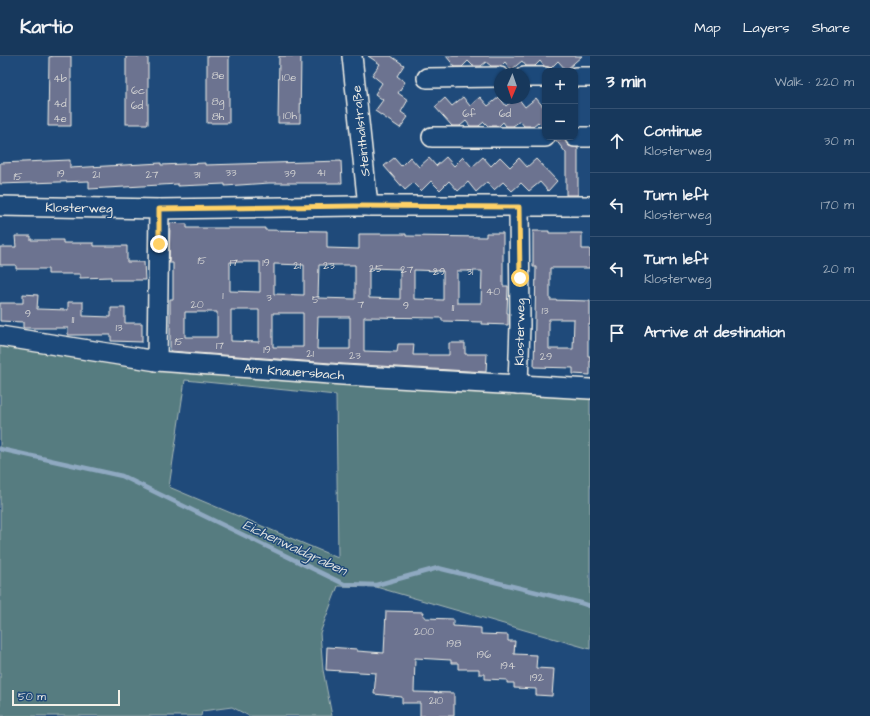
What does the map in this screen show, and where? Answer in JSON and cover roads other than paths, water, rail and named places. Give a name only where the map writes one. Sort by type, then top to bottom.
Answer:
[{"type":"street","name":"Steinthalstraße","points":[[352,56],[368,206]]},
{"type":"street","points":[[530,77],[542,77]]},
{"type":"street","points":[[578,77],[590,77]]},
{"type":"street","points":[[427,78],[494,78]]},
{"type":"street","points":[[432,138],[542,137]]},
{"type":"street","points":[[578,137],[590,137]]},
{"type":"street","name":"Klosterweg","points":[[0,206],[159,209],[368,206],[590,206]]},
{"type":"street","name":"Klosterweg","points":[[518,385],[520,325],[519,207]]},
{"type":"street","points":[[157,361],[159,209]]},
{"type":"street","name":"Am Knauersbach","points":[[0,336],[157,361],[342,375],[590,389]]},
{"type":"waterway","name":"Eichenwaldgraben","points":[[0,449],[122,476],[344,584],[376,585],[438,568],[590,606]]}]
